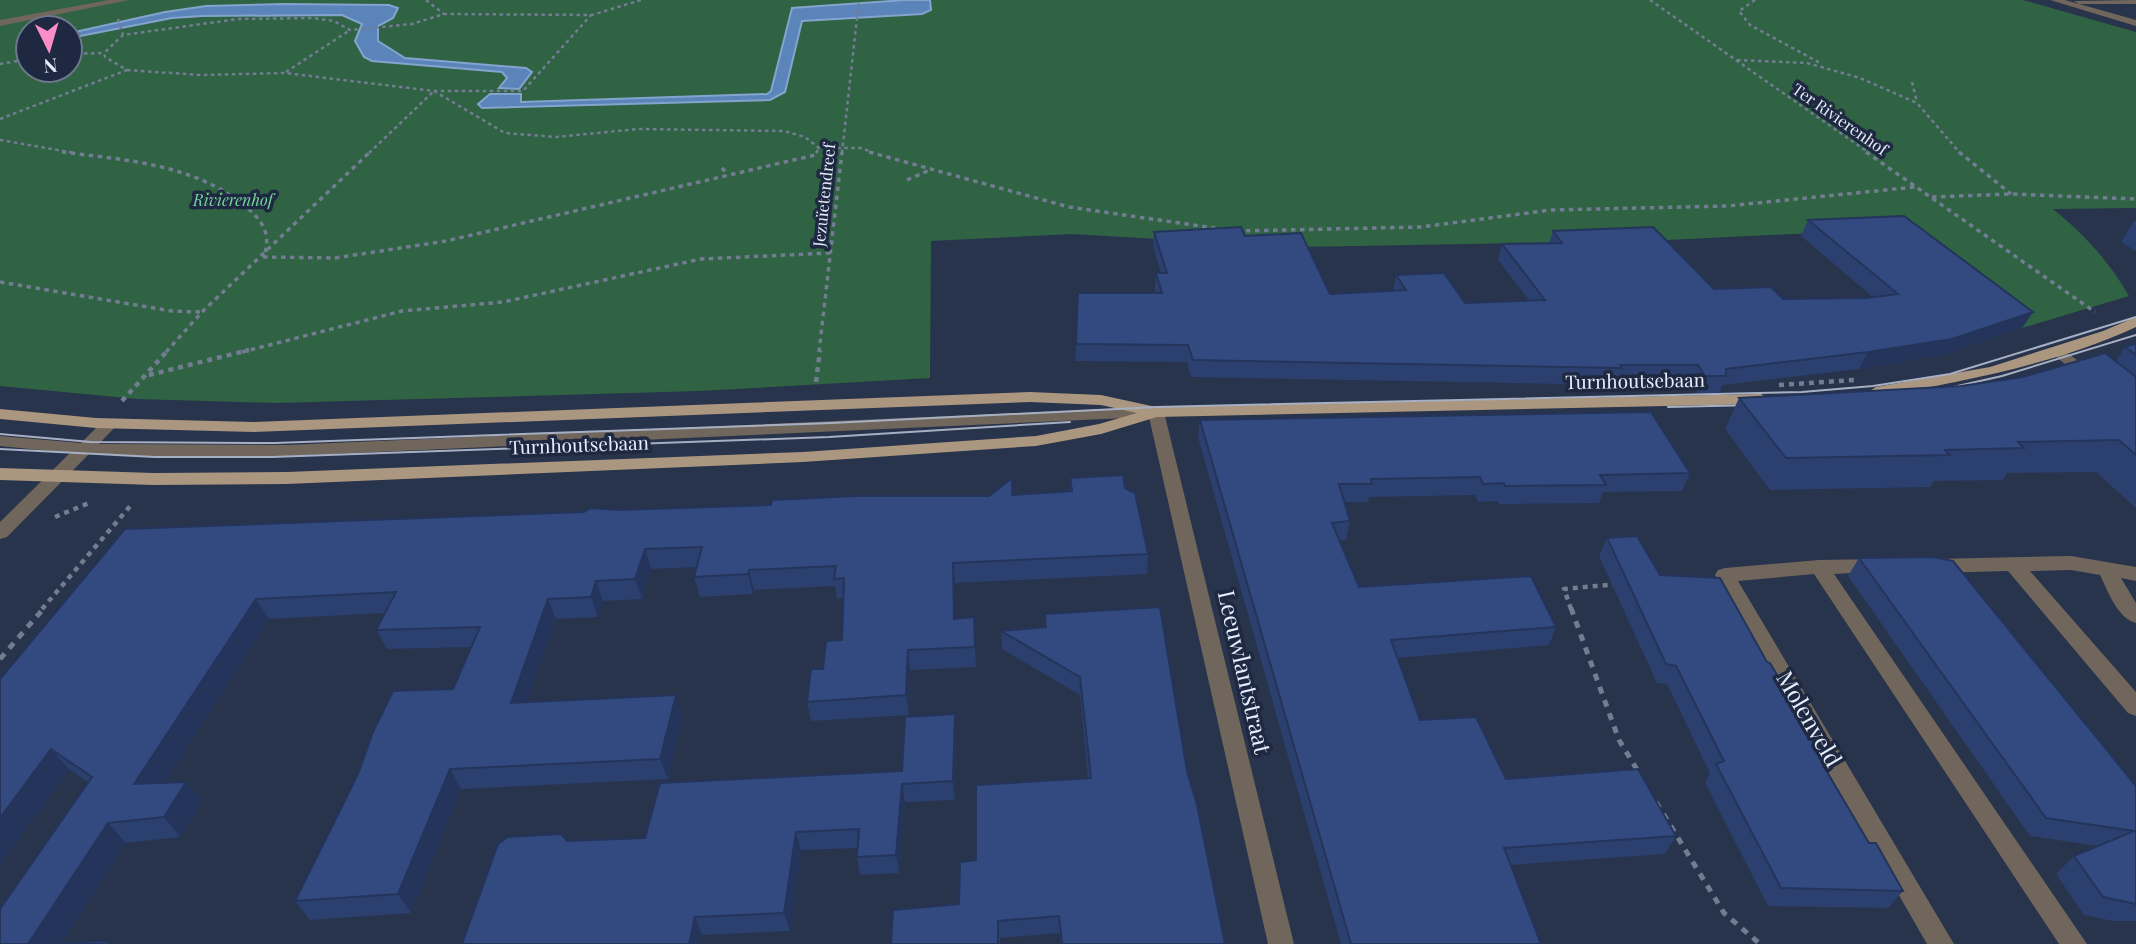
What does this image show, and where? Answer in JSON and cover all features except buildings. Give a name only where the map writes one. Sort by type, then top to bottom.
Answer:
[{"type":"main road","points":[[1857,394],[1957,379],[2058,351],[2136,321]]},
{"type":"main road","points":[[2108,334],[2136,334]]},
{"type":"main road","name":"Turnhoutsebaan","points":[[0,414],[103,424],[317,426],[1030,397],[1101,400],[1156,412],[1774,399]]},
{"type":"main road","name":"Turnhoutsebaan","points":[[0,474],[55,477],[287,478],[932,450],[1073,435],[1156,412]]},
{"type":"street","points":[[0,23],[124,0]]},
{"type":"street","points":[[2057,0],[2136,3]]},
{"type":"street","points":[[2057,0],[2136,23]]},
{"type":"street","points":[[2058,351],[2102,386]]},
{"type":"street","name":"Turnhoutsebaan","points":[[0,441],[85,448],[301,449],[807,431],[1156,412]]},
{"type":"street","name":"Leeuwlantstraat","points":[[1156,412],[1281,944]]},
{"type":"street","points":[[0,533],[85,448],[103,424]]},
{"type":"street","name":"Molenveld","points":[[1941,944],[1725,575],[1819,567],[2071,563],[2136,575]]},
{"type":"street","points":[[2014,565],[2136,707]]},
{"type":"street","points":[[1819,567],[2074,944]]},
{"type":"street","points":[[2106,569],[2123,601],[2136,616]]},
{"type":"path","points":[[426,0],[444,14]]},
{"type":"path","points":[[285,73],[350,30],[412,24],[444,14],[592,15],[641,0]]},
{"type":"path","name":"Ter Rivierenhof","points":[[1650,0],[2095,312]]},
{"type":"path","points":[[1755,0],[1739,11],[1749,25],[1832,69],[1917,103]]},
{"type":"path","name":"Jezuïetendreef","points":[[813,393],[858,1]]},
{"type":"path","points":[[0,119],[127,70],[200,75],[285,73],[434,91],[523,91],[592,15]]},
{"type":"path","points":[[84,53],[104,52],[122,35],[238,19],[334,21],[350,30]]},
{"type":"path","points":[[121,29],[122,35]]},
{"type":"path","points":[[104,52],[105,57],[127,70]]},
{"type":"path","points":[[1736,60],[1807,63],[1832,69]]},
{"type":"path","points":[[1912,82],[1917,103],[1965,159],[2011,194]]},
{"type":"path","points":[[434,91],[505,133],[556,137],[638,129],[764,130],[804,137],[819,148],[862,148],[880,157],[933,168],[1069,207],[1223,229]]},
{"type":"path","points":[[103,424],[202,312],[263,257],[434,91]]},
{"type":"path","points":[[0,140],[162,168],[210,183],[239,198],[259,219],[269,244],[263,257]]},
{"type":"path","points":[[263,257],[335,258],[446,241],[754,167],[808,158],[819,148]]},
{"type":"path","points":[[722,168],[728,175]]},
{"type":"path","points":[[907,180],[933,168]]},
{"type":"path","points":[[1236,231],[1421,227],[1551,210],[1727,206],[1915,187]]},
{"type":"path","points":[[1931,197],[2011,194],[2136,200]]},
{"type":"path","points":[[149,375],[402,311],[503,302],[701,259],[830,253]]},
{"type":"path","points":[[0,282],[171,312],[202,312]]},
{"type":"path","points":[[0,659],[137,498]]},
{"type":"path","points":[[1631,583],[1564,589],[1619,740],[1647,786]]},
{"type":"path","points":[[1654,798],[1724,913],[1760,944]]},
{"type":"green space","name":"Rivierenhof","points":[[0,0],[2023,0],[2136,32],[2136,208],[2053,209],[2095,249],[2129,296],[2022,328],[1894,229],[1647,241],[1298,247],[1071,234],[931,241],[930,378],[700,391],[277,403],[137,399],[0,386]]},
{"type":"water","points":[[930,0],[931,10],[922,14],[802,21],[785,92],[770,100],[482,108],[478,104],[490,94],[521,94],[521,102],[767,94],[771,91],[792,8]]},
{"type":"water","points":[[389,5],[398,8],[393,18],[378,26],[378,41],[405,58],[526,68],[532,72],[519,89],[499,88],[507,78],[502,72],[372,61],[364,57],[355,41],[362,24],[342,15],[172,18],[84,35],[84,30],[206,6]]},
{"type":"tram line","points":[[0,434],[91,442],[275,443],[831,423],[1157,407],[1802,392],[1873,386],[1950,374],[2136,317]]},
{"type":"tram line","points":[[1940,390],[2002,376],[2136,335]]},
{"type":"tram line","points":[[1668,407],[1756,405]]},
{"type":"tram line","points":[[0,449],[155,457],[272,457],[829,437],[1070,422]]}]
